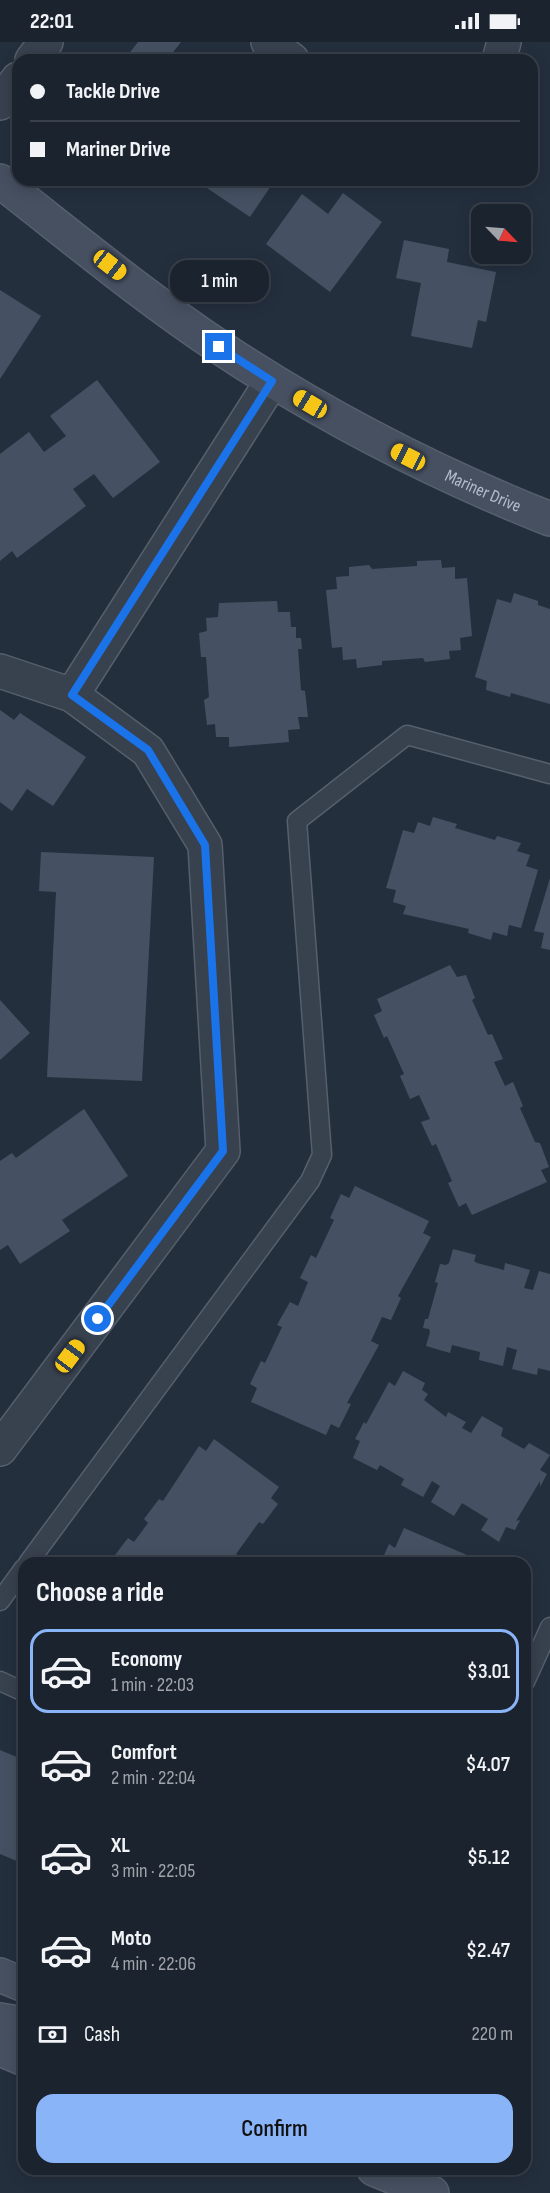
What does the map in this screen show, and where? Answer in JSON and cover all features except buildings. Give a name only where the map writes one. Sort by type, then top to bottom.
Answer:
[{"type":"street","points":[[37,54],[46,42]]},
{"type":"street","points":[[268,42],[284,54]]},
{"type":"street","points":[[0,103],[12,87]]},
{"type":"street","name":"Mariner Drive","points":[[0,181],[190,326],[272,381],[347,426],[428,468],[550,519]]},
{"type":"street","points":[[72,695],[272,381]]},
{"type":"street","points":[[0,671],[72,695],[148,750],[205,845],[223,1151],[0,1449]]},
{"type":"street","points":[[0,1975],[18,1982]]},
{"type":"street","points":[[0,2020],[18,2023]]},
{"type":"street","points":[[0,2049],[18,2056]]},
{"type":"street","points":[[388,2175],[432,2193]]},
{"type":"lane","points":[[32,1557],[310,1181],[321,1155],[297,821],[407,735],[550,774]]},
{"type":"lane","points":[[0,1601],[18,1576]]},
{"type":"lane","points":[[531,1669],[550,1627]]},
{"type":"lane","points":[[0,1682],[18,1690]]},
{"type":"route","points":[[98,1319],[223,1151],[205,845],[148,750],[72,695],[272,381],[219,347]]}]
